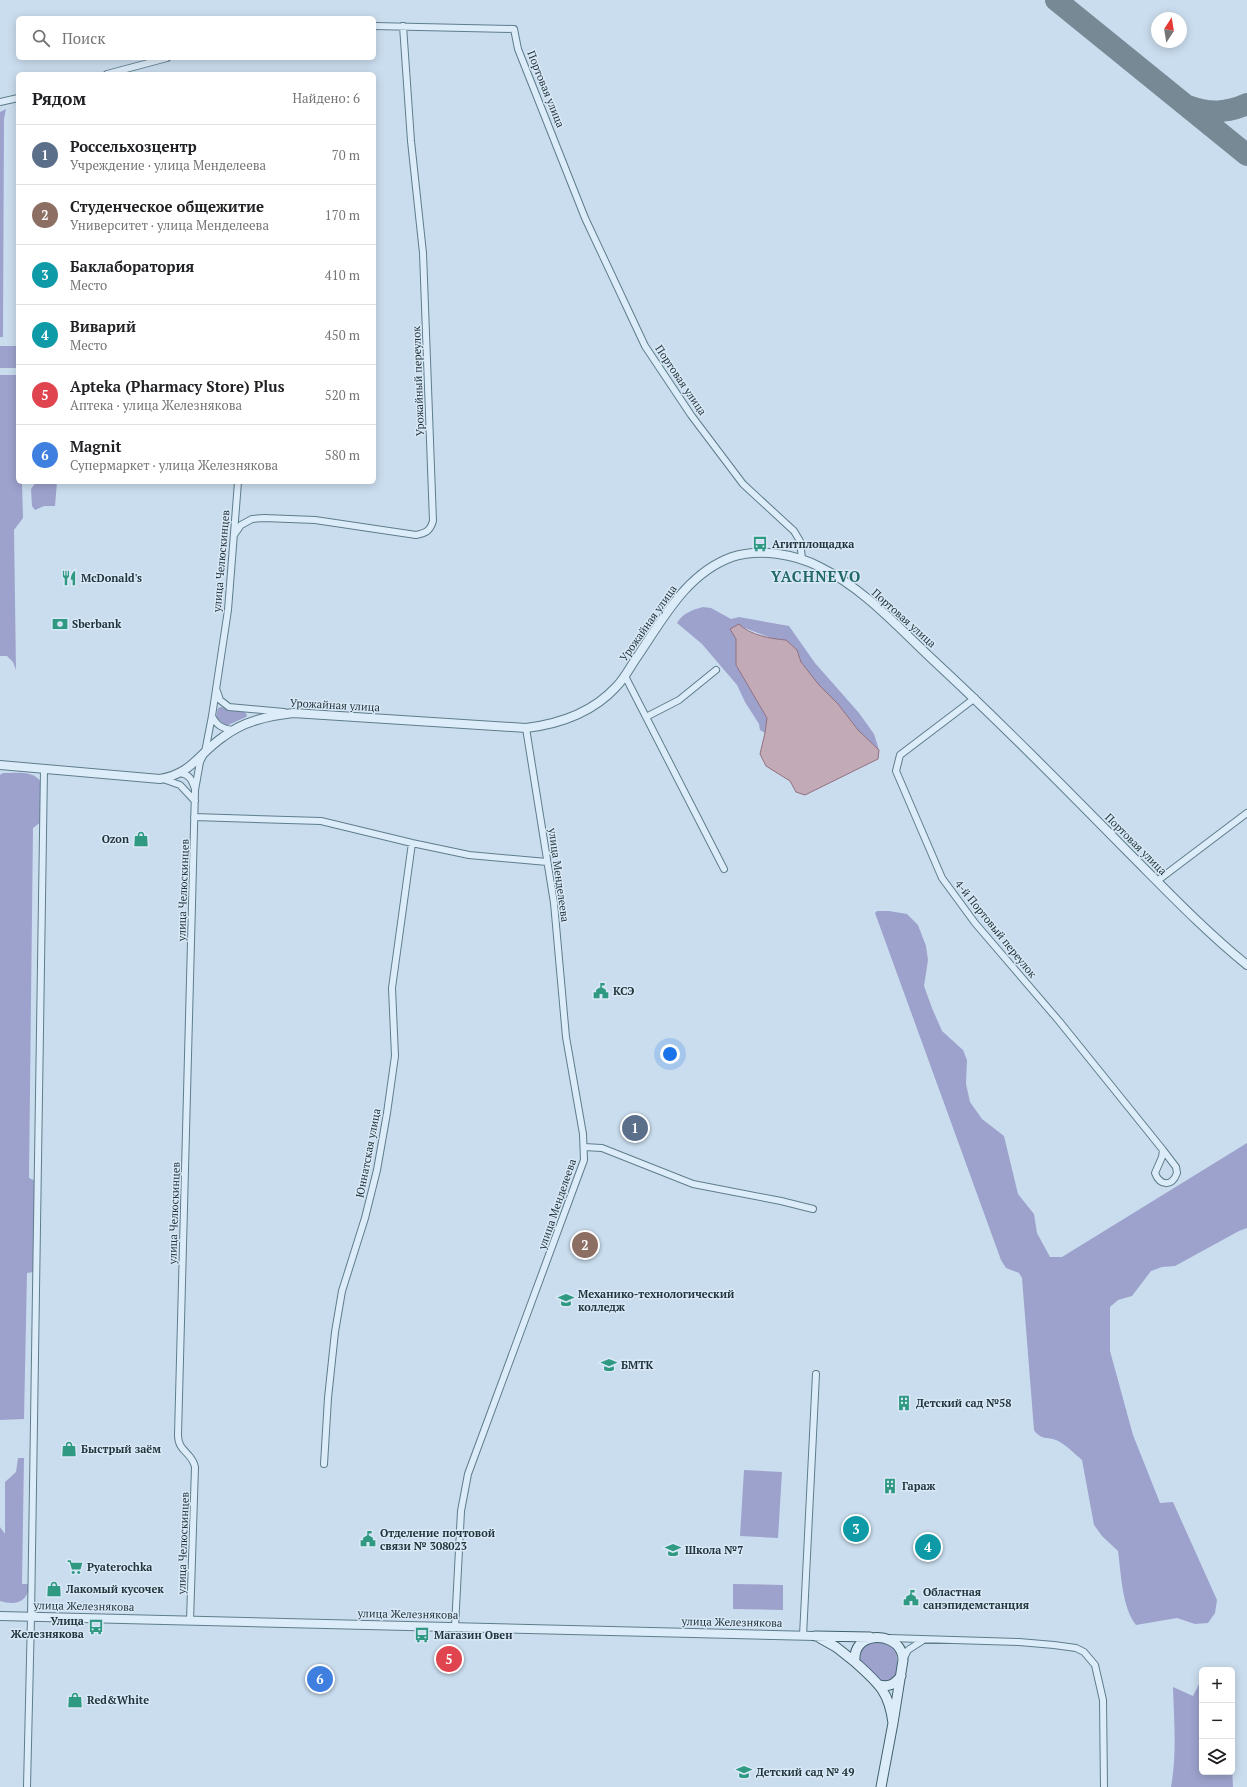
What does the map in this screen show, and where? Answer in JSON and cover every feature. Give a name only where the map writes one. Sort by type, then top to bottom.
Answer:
[{"type":"main road","name":"улица Железнякова","points":[[815,1636],[872,1638]]},
{"type":"main road","name":"улица Железнякова","points":[[815,1636],[836,1646],[855,1662]]},
{"type":"main road","points":[[881,1787],[893,1723],[903,1660],[901,1650],[895,1643],[885,1638],[872,1638],[863,1641],[857,1646],[854,1653],[855,1662],[879,1685],[889,1699],[893,1723]]},
{"type":"main road","points":[[879,1685],[890,1686],[901,1676]]},
{"type":"street","points":[[376,26],[403,26]]},
{"type":"street","name":"Портовая улица","points":[[403,26],[514,29],[518,49],[585,218],[645,346],[691,415],[743,484],[794,531],[800,541],[802,559],[829,572],[847,583],[868,600],[975,698],[1157,881],[1208,931],[1247,965]]},
{"type":"street","name":"Урожайный переулок","points":[[234,535],[241,525],[252,519],[264,518],[316,520],[416,535],[425,534],[431,529],[433,521],[422,253],[411,141],[403,26]]},
{"type":"street","points":[[114,72],[160,60]]},
{"type":"street","points":[[0,102],[16,98]]},
{"type":"street","name":"улица Челюскинцев","points":[[190,1621],[195,1467],[192,1458],[181,1448],[178,1435],[195,790],[200,762],[205,752],[212,716],[228,610],[238,484]]},
{"type":"street","name":"Урожайная улица","points":[[0,765],[160,779],[181,773],[188,769],[205,752],[232,730],[258,719],[293,713],[526,728],[553,723],[581,713],[617,687],[680,594],[698,576],[734,556],[769,554],[802,559]]},
{"type":"street","points":[[646,717],[679,700],[716,670]]},
{"type":"street","name":"Урожайная улица","points":[[625,676],[724,869]]},
{"type":"street","points":[[216,689],[220,700],[229,707],[293,713]]},
{"type":"street","name":"4-й Портовый переулок","points":[[975,698],[900,755],[896,771],[942,878],[975,923],[1059,1021],[1163,1150],[1176,1167],[1177,1174],[1175,1179],[1170,1183],[1162,1183],[1157,1179],[1155,1173],[1162,1157],[1163,1150]]},
{"type":"street","points":[[212,716],[216,723],[222,728],[232,730]]},
{"type":"street","name":"улица Менделеева","points":[[455,1627],[461,1511],[468,1474],[584,1160],[580,1111],[566,1037],[554,911],[526,728]]},
{"type":"street","points":[[27,1787],[44,769]]},
{"type":"street","points":[[181,773],[186,774],[190,778],[195,790]]},
{"type":"street","points":[[160,779],[180,785],[195,801]]},
{"type":"street","points":[[1157,881],[1247,813]]},
{"type":"street","points":[[194,817],[321,821],[412,844],[469,855],[547,862]]},
{"type":"street","name":"Юннатская улица","points":[[324,1464],[335,1332],[342,1291],[368,1204],[387,1112],[395,1056],[393,981],[412,844]]},
{"type":"street","points":[[584,1147],[602,1148],[693,1184],[774,1199],[813,1209]]},
{"type":"street","points":[[803,1636],[816,1374]]},
{"type":"street","name":"улица Железнякова","points":[[0,1616],[815,1636]]},
{"type":"street","points":[[885,1638],[1020,1642],[1076,1648],[1084,1652],[1095,1665],[1103,1700],[1104,1787]]},
{"type":"street","points":[[903,1660],[908,1650],[915,1644],[924,1640]]},
{"type":"shaded area","points":[[6,109],[4,119],[3,337],[0,337],[0,112]]},
{"type":"shaded area","points":[[0,346],[16,346],[16,368],[0,368]]},
{"type":"shaded area","points":[[0,375],[16,375],[16,484],[22,484],[23,518],[14,530],[16,670],[13,662],[7,656],[0,656]]},
{"type":"shaded area","points":[[35,484],[57,484],[55,506],[44,506],[35,510],[32,506],[31,489]]},
{"type":"shaded area","points":[[703,607],[711,608],[731,619],[739,617],[789,626],[815,663],[859,713],[874,734],[879,750],[858,730],[838,704],[819,685],[801,662],[797,650],[786,640],[774,639],[742,627],[736,639],[736,665],[767,718],[765,733],[760,730],[759,724],[745,702],[737,685],[702,644],[677,623],[688,612]]},
{"type":"shaded area","points":[[739,624],[743,628],[755,634],[786,640],[797,650],[801,662],[819,685],[838,704],[858,730],[879,750],[878,759],[805,795],[796,792],[790,781],[766,766],[760,754],[767,718],[736,665],[736,639],[730,629]]},
{"type":"shaded area","points":[[221,707],[244,711],[247,715],[246,717],[226,726],[216,717],[218,708]]},
{"type":"shaded area","points":[[3,773],[29,774],[38,778],[41,782],[41,822],[33,828],[29,1178],[36,1181],[34,1272],[27,1273],[24,1419],[0,1420],[0,775]]},
{"type":"shaded area","points":[[877,911],[907,914],[918,925],[926,946],[928,960],[924,986],[932,1008],[942,1031],[963,1050],[967,1060],[966,1084],[970,1102],[982,1119],[1004,1136],[1018,1194],[1034,1214],[1037,1233],[1050,1257],[1062,1257],[1247,1143],[1247,1228],[1175,1266],[1162,1267],[1151,1271],[1132,1296],[1118,1300],[1110,1307],[1110,1351],[1133,1435],[1160,1503],[1173,1502],[1217,1600],[1215,1613],[1208,1623],[1195,1624],[1177,1618],[1136,1625],[1131,1618],[1125,1600],[1118,1551],[1102,1536],[1094,1525],[1082,1460],[1066,1446],[1056,1440],[1042,1437],[1034,1430],[1022,1278],[1019,1273],[1006,1268],[1001,1260],[875,913]]},
{"type":"shaded area","points":[[18,1458],[24,1458],[22,1584],[30,1584],[27,1595],[24,1599],[16,1603],[11,1603],[0,1601],[0,1527],[5,1534],[5,1482],[16,1472]]},
{"type":"shaded area","points":[[744,1470],[782,1472],[778,1538],[740,1536]]},
{"type":"shaded area","points":[[733,1584],[783,1585],[783,1610],[733,1609]]},
{"type":"shaded area","points":[[872,1642],[887,1644],[892,1647],[897,1655],[896,1675],[889,1682],[882,1681],[860,1660],[862,1648]]},
{"type":"shaded area","points":[[1199,1684],[1199,1775],[1232,1775],[1233,1787],[1171,1787],[1175,1750],[1173,1687],[1193,1696]]},
{"type":"taxiway","points":[[1056,0],[1247,155]]},
{"type":"taxiway","points":[[1188,106],[1203,110],[1225,111],[1247,104]]},
{"type":"place","name":"Агитплощадка","points":[[760,544]]},
{"type":"place","name":"McDonald's","points":[[69,578]]},
{"type":"place","name":"Sberbank","points":[[60,624]]},
{"type":"place","name":"Ozon","points":[[141,839]]},
{"type":"place","name":"КСЭ","points":[[601,991]]},
{"type":"place","name":"Россельхозцентр","points":[[635,1128]]},
{"type":"place","name":"Студенческое общежитие","points":[[585,1245]]},
{"type":"place","name":"Механико-технологический колледж","points":[[566,1300]]},
{"type":"place","name":"БМТК","points":[[609,1365]]},
{"type":"place","name":"Детский сад №58","points":[[904,1403]]},
{"type":"place","name":"Быстрый заём","points":[[69,1449]]},
{"type":"place","name":"Гараж","points":[[890,1486]]},
{"type":"place","name":"Баклаборатория","points":[[856,1529]]},
{"type":"place","name":"Отделение почтовой связи № 308023","points":[[368,1539]]},
{"type":"place","name":"Виварий","points":[[928,1547]]},
{"type":"place","name":"Школа №7","points":[[673,1550]]},
{"type":"place","name":"Pyaterochka","points":[[75,1567]]},
{"type":"place","name":"Лакомый кусочек","points":[[54,1589]]},
{"type":"place","name":"Областная санэпидемстанция","points":[[911,1598]]},
{"type":"place","name":"Улица Железнякова","points":[[96,1627]]},
{"type":"place","name":"Магазин Овен","points":[[422,1635]]},
{"type":"place","name":"Apteka (Pharmacy Store) Plus","points":[[449,1659]]},
{"type":"place","name":"Magnit","points":[[320,1679]]},
{"type":"place","name":"Red&White","points":[[75,1700]]},
{"type":"place","name":"Детский сад № 49","points":[[744,1772]]},
{"type":"district","name":"YACHNEVO","points":[[816,577]]}]
